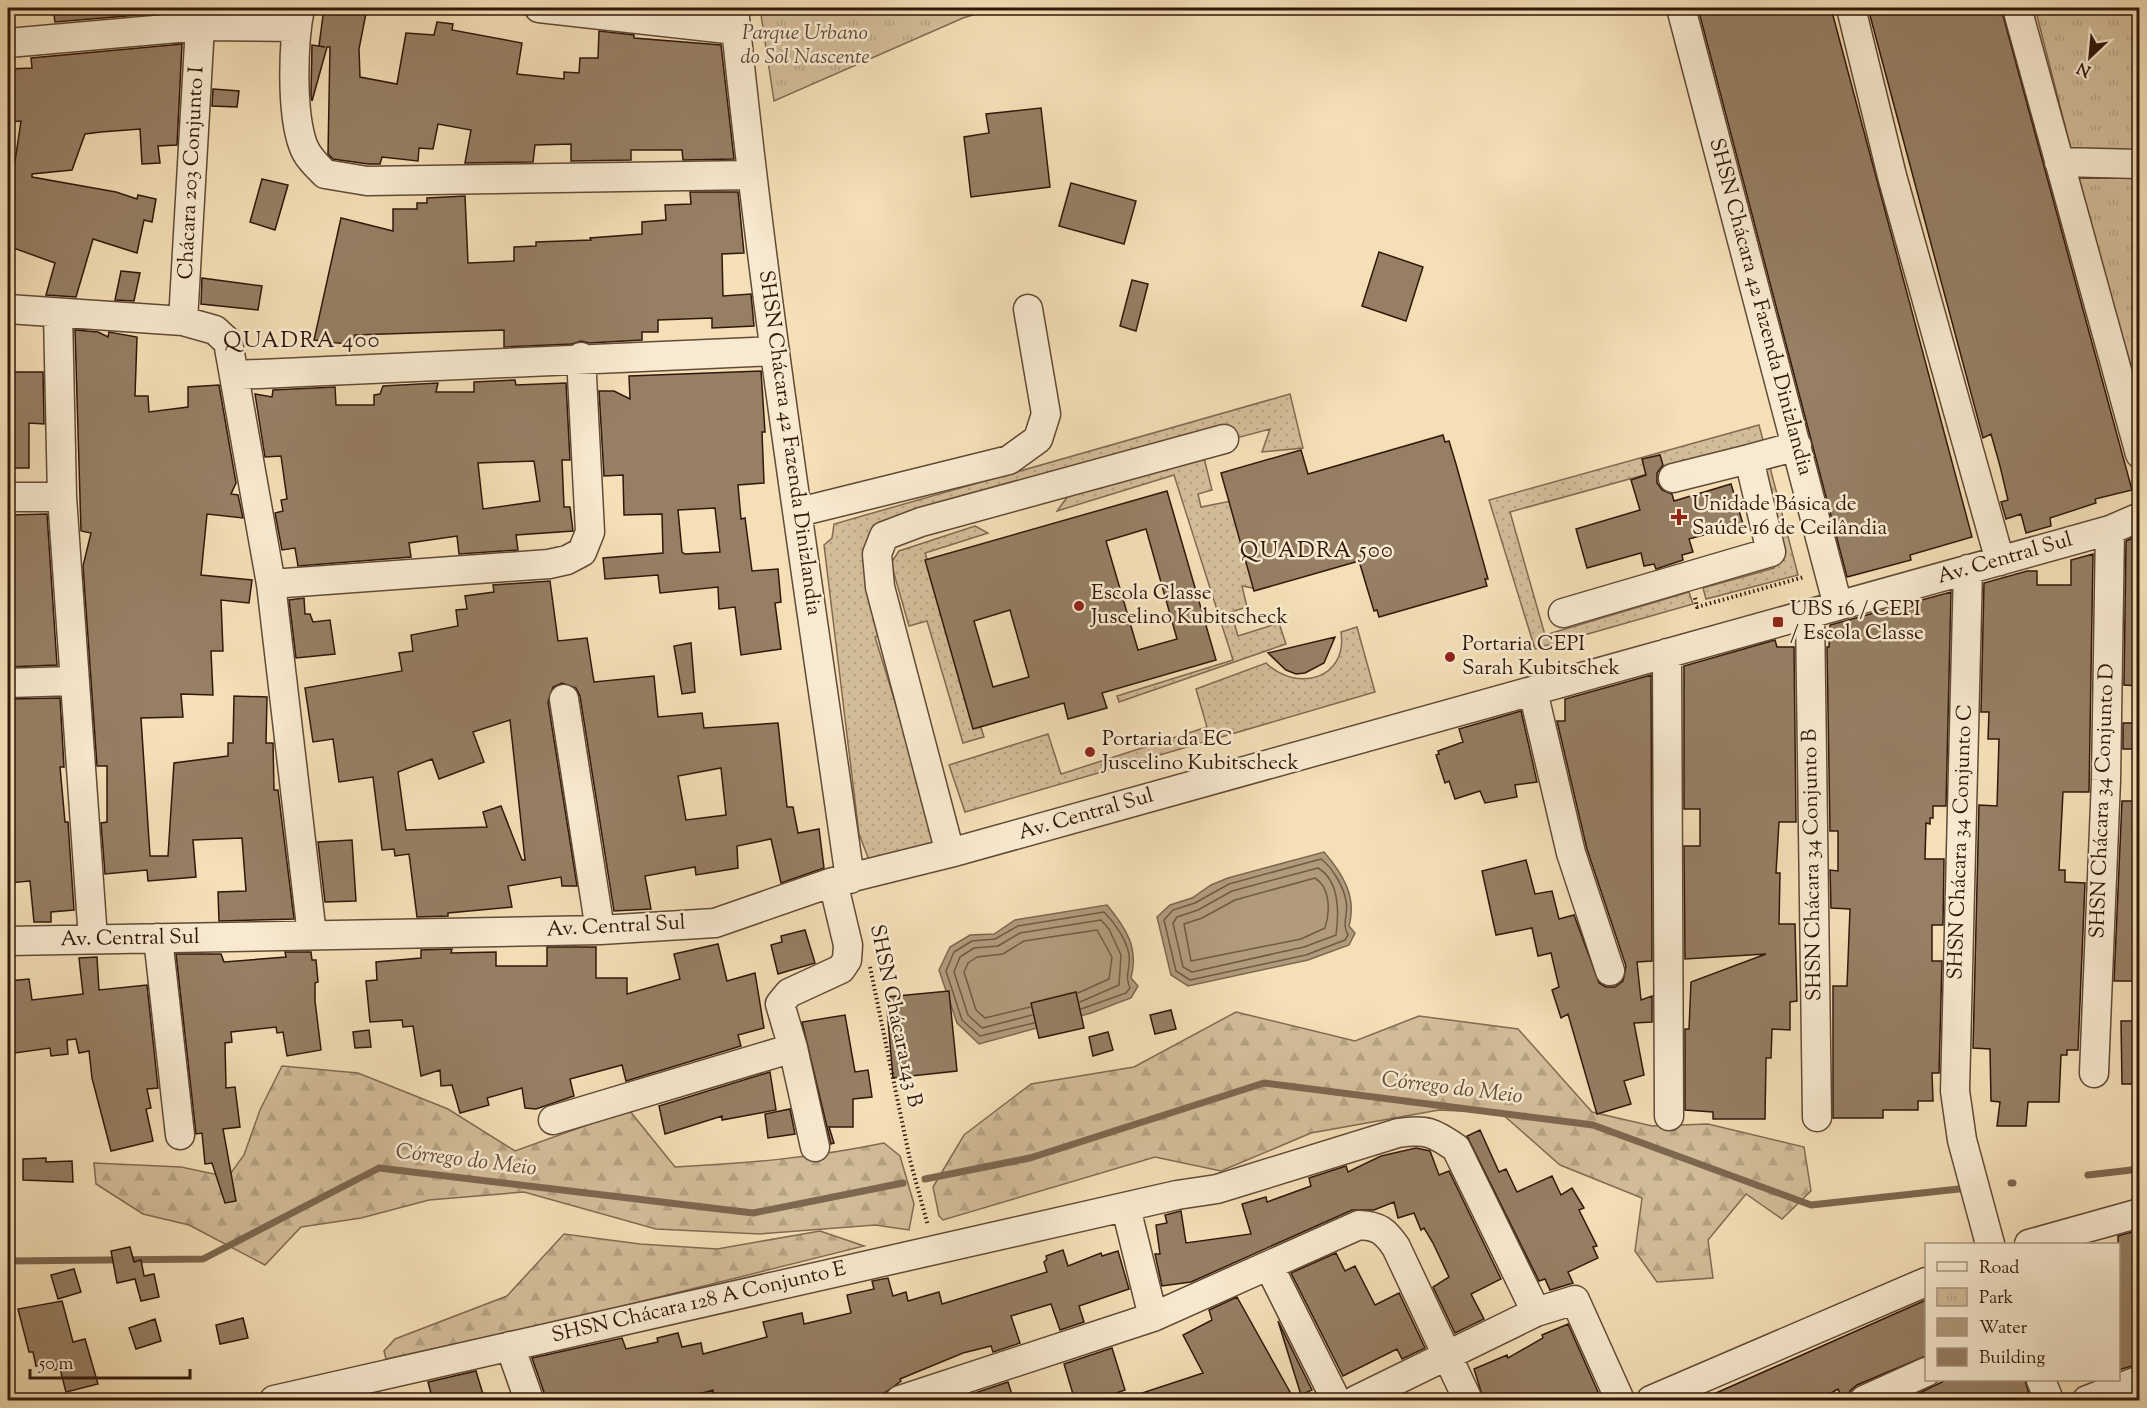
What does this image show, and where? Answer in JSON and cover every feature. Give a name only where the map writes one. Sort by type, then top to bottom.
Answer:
[{"type":"street","points":[[539,8],[735,19]]},
{"type":"street","name":"SHSN Chácara 42 Fazenda Dinizlandia","points":[[1681,8],[1838,606]]},
{"type":"street","points":[[1851,8],[1893,176],[2000,561]]},
{"type":"street","points":[[2017,8],[2139,454]]},
{"type":"street","points":[[8,43],[298,17],[296,120],[303,148],[314,164],[326,174],[368,181],[752,176]]},
{"type":"street","name":"SHSN Chácara 42 Fazenda Dinizlandia","points":[[735,19],[752,176],[799,512],[848,945],[847,960],[841,969],[783,997],[780,1004],[793,1048]]},
{"type":"street","name":"Chácara 203 Conjunto I","points":[[183,321],[200,26]]},
{"type":"street","points":[[2059,162],[2139,164]]},
{"type":"street","points":[[8,309],[183,321],[223,336],[232,354],[270,584],[312,935]]},
{"type":"street","points":[[799,512],[1009,460],[1038,439],[1046,414],[1028,309]]},
{"type":"street","points":[[58,314],[62,497],[73,681],[93,939]]},
{"type":"street","points":[[235,375],[581,357],[775,351]]},
{"type":"street","points":[[270,584],[549,564],[567,560],[582,552],[590,531],[581,357]]},
{"type":"street","points":[[950,853],[880,586],[877,554],[884,536],[921,522],[1224,439]]},
{"type":"street","points":[[1673,478],[1797,446]]},
{"type":"street","points":[[1563,613],[1771,552],[1749,459]]},
{"type":"street","points":[[8,497],[62,497]]},
{"type":"street","name":"Av. Central Sul","points":[[8,941],[600,930],[715,923],[842,880],[950,853],[2000,561],[2110,530],[2139,517]]},
{"type":"street","name":"SHSN Chácara 34 Conjunto D","points":[[2094,1073],[2106,780],[2110,530]]},
{"type":"street","name":"SHSN Chácara 34 Conjunto C","points":[[1968,569],[1954,1068],[1958,1115],[1964,1146],[1989,1243]]},
{"type":"street","name":"SHSN Chácara 34 Conjunto B","points":[[1810,613],[1817,1117]]},
{"type":"street","points":[[1667,653],[1669,1116]]},
{"type":"street","points":[[8,683],[73,681]]},
{"type":"street","points":[[1533,691],[1571,854],[1610,971]]},
{"type":"street","points":[[564,699],[600,930]]},
{"type":"street","points":[[158,939],[180,1135]]},
{"type":"street","points":[[554,1120],[793,1048],[815,1147]]},
{"type":"street","name":"SHSN Chácara 128 A Conjunto E","points":[[273,1401],[331,1394],[510,1346],[1177,1195],[1217,1189],[1398,1133],[1420,1130],[1434,1133],[1456,1148],[1536,1312]]},
{"type":"street","points":[[1126,1208],[1153,1317]]},
{"type":"street","points":[[2036,1243],[2139,1213]]},
{"type":"street","points":[[900,1401],[1153,1317],[1269,1266],[1336,1233],[1359,1225],[1374,1226],[1385,1231],[1396,1247],[1468,1401]]},
{"type":"street","points":[[1269,1266],[1336,1401]]},
{"type":"street","points":[[1651,1401],[1925,1282]]},
{"type":"street","points":[[1356,1401],[1536,1312],[1575,1300],[1620,1401]]},
{"type":"street","points":[[510,1346],[529,1401]]},
{"type":"street","points":[[1864,1401],[1925,1372]]},
{"type":"street","points":[[2087,1401],[2139,1380]]},
{"type":"street","points":[[2041,1381],[2049,1401]]},
{"type":"path","name":"SHSN Chácara 143 B","points":[[869,965],[910,1160],[935,1251]]},
{"type":"green space","name":"Parque Urbano do Sol Nascente","points":[[760,8],[995,8],[963,18],[774,101]]},
{"type":"green space","points":[[2035,8],[2139,8],[2139,416]]},
{"type":"green space","points":[[1290,394],[1303,448],[1262,452],[1270,429],[881,532],[887,633],[875,637],[917,774],[943,842],[869,860],[859,834],[824,545],[832,538],[834,524]]},
{"type":"green space","points":[[1759,425],[1798,575],[1706,599],[1703,588],[1774,568],[1780,556],[1749,446],[1510,512],[1545,635],[1689,592],[1693,604],[1535,649],[1489,500]]},
{"type":"green space","points":[[1204,458],[1212,490],[1198,494],[1201,507],[1231,501],[1258,589],[1242,586],[1247,607],[1231,612],[1238,636],[1279,623],[1286,644],[1119,702],[1117,696],[1233,660],[1174,475],[1057,511],[1068,496]]},
{"type":"green space","points":[[975,526],[988,533],[925,553],[984,737],[963,743],[927,621],[909,626],[891,563],[899,551]]},
{"type":"green space","points":[[1357,627],[1375,692],[965,812],[949,765],[1048,734],[1061,774],[1207,727],[1196,689],[1266,663],[1278,672],[1292,677],[1305,679],[1318,676],[1329,670],[1337,661],[1341,648],[1341,632]]},
{"type":"green space","points":[[1236,1012],[1355,1041],[1419,1016],[1518,1029],[1592,1112],[1652,1126],[1708,1124],[1804,1147],[1811,1191],[1782,1219],[1746,1194],[1708,1240],[1713,1278],[1657,1282],[1635,1251],[1642,1198],[1560,1165],[1501,1113],[1439,1110],[1311,1133],[1221,1171],[1155,1157],[943,1220],[939,1216],[933,1187],[964,1135],[1031,1084],[1134,1067]]},
{"type":"green space","points":[[282,1066],[358,1073],[448,1109],[515,1151],[629,1110],[675,1167],[780,1159],[831,1153],[884,1143],[900,1156],[914,1204],[909,1230],[875,1225],[760,1234],[656,1229],[524,1192],[429,1200],[361,1218],[301,1227],[265,1265],[189,1225],[143,1214],[96,1184],[94,1163],[181,1167],[228,1177],[244,1155],[260,1110]]},
{"type":"green space","points":[[820,1231],[864,1246],[587,1315],[386,1359],[384,1351],[395,1339],[507,1296],[564,1234],[640,1244],[717,1249]]},
{"type":"water","points":[[1324,852],[1342,877],[1350,896],[1349,926],[1355,933],[1349,945],[1308,960],[1188,986],[1171,975],[1157,917],[1170,905],[1192,898],[1211,885],[1228,878]]},
{"type":"water","points":[[1107,905],[1125,930],[1132,948],[1131,978],[1138,986],[1131,998],[1091,1013],[979,1044],[957,1023],[939,970],[950,947],[970,935],[994,934],[1015,920]]},
{"type":"building","points":[[53,8],[283,8],[283,10],[199,10],[55,22]]},
{"type":"building","points":[[324,8],[367,8],[359,49],[360,77],[397,84],[406,33],[434,35],[437,22],[453,24],[452,30],[522,43],[517,74],[564,79],[564,72],[579,73],[580,58],[598,58],[599,31],[634,35],[634,38],[721,45],[734,159],[683,160],[682,150],[631,150],[631,160],[571,161],[571,144],[535,145],[533,162],[465,163],[471,130],[438,124],[433,149],[419,148],[418,161],[382,157],[380,164],[368,164],[333,159],[328,154],[330,47],[327,47],[312,101],[311,95],[312,45],[325,47],[319,46]]},
{"type":"building","points":[[1698,8],[1831,8],[1972,537],[1910,555],[1911,560],[1847,577]]},
{"type":"building","points":[[1868,8],[1912,8],[1913,13],[1933,8],[2001,8],[2132,490],[2095,499],[2096,503],[2050,518],[2051,526],[2026,533],[2021,514],[2006,519],[2001,502],[2008,500],[2000,466],[1991,434],[1983,438]]},
{"type":"building","points":[[182,44],[177,145],[158,146],[160,163],[142,164],[140,129],[101,132],[85,134],[72,170],[32,174],[32,177],[116,192],[137,199],[138,195],[156,199],[152,222],[144,220],[137,253],[93,239],[76,297],[46,295],[55,263],[8,246],[8,180],[12,181],[21,121],[8,122],[8,69],[32,68],[31,58]]},
{"type":"building","points":[[213,89],[239,91],[237,107],[212,106]]},
{"type":"building","points":[[1041,108],[1050,187],[971,197],[964,137],[989,133],[986,114]]},
{"type":"building","points":[[262,179],[288,185],[275,230],[250,222]]},
{"type":"building","points":[[1071,183],[1136,201],[1124,244],[1059,226]]},
{"type":"building","points":[[690,192],[738,192],[744,253],[722,254],[723,296],[751,294],[754,326],[712,328],[712,318],[658,320],[658,332],[642,332],[642,340],[589,343],[581,341],[572,344],[504,347],[504,330],[355,335],[354,345],[314,340],[341,218],[393,231],[393,209],[417,209],[417,203],[427,203],[427,198],[465,196],[468,263],[514,261],[514,247],[536,246],[536,242],[591,240],[590,238],[642,234],[642,222],[666,220],[665,205],[691,204]]},
{"type":"building","points":[[1379,252],[1423,267],[1406,321],[1362,306]]},
{"type":"building","points":[[121,271],[140,273],[134,301],[115,300]]},
{"type":"building","points":[[202,278],[262,286],[258,310],[201,304]]},
{"type":"building","points":[[1132,280],[1148,284],[1136,331],[1120,326]]},
{"type":"building","points":[[75,330],[98,332],[108,337],[109,332],[137,337],[135,396],[148,396],[149,412],[188,407],[188,387],[219,385],[236,483],[231,494],[238,495],[243,518],[207,514],[201,575],[252,580],[249,603],[221,600],[223,651],[211,651],[213,695],[181,694],[183,717],[141,718],[150,856],[168,856],[174,763],[228,756],[228,743],[233,743],[234,696],[267,697],[266,743],[273,743],[274,790],[278,790],[294,919],[219,921],[218,892],[246,891],[242,838],[193,840],[196,877],[148,881],[147,870],[105,874],[101,823],[107,822],[107,766],[97,766],[83,566],[91,533],[81,531]]},
{"type":"building","points":[[761,371],[765,432],[762,432],[764,483],[738,485],[741,519],[745,518],[752,571],[778,569],[781,602],[775,603],[781,649],[741,655],[735,607],[719,609],[718,587],[660,593],[658,575],[605,579],[603,558],[663,553],[662,514],[624,515],[623,475],[604,476],[599,391],[614,391],[630,399],[629,376]],"holes":[[[715,508],[720,552],[685,554],[682,552],[678,510]]]},
{"type":"building","points":[[8,372],[43,372],[44,424],[29,423],[29,468],[8,468]]},
{"type":"building","points":[[515,380],[516,385],[566,383],[570,460],[562,460],[564,507],[570,507],[573,531],[516,535],[518,550],[459,554],[457,536],[409,543],[411,557],[298,566],[295,548],[282,550],[275,513],[283,511],[281,500],[287,499],[281,456],[265,457],[255,394],[272,397],[273,390],[335,387],[336,405],[374,405],[374,395],[380,394],[383,386],[438,383],[436,392],[474,392],[474,382]],"holes":[[[534,461],[540,501],[483,509],[478,463]]]},
{"type":"building","points":[[1443,435],[1445,442],[1449,441],[1456,464],[1488,579],[1485,579],[1487,586],[1379,617],[1377,610],[1374,611],[1359,561],[1254,591],[1221,473],[1301,450],[1308,474]]},
{"type":"building","name":"Unidade Básica de Saúde 16 de Ceilândia","points":[[1660,455],[1663,465],[1657,473],[1657,483],[1662,490],[1672,494],[1674,501],[1731,484],[1743,524],[1689,539],[1693,552],[1682,555],[1683,560],[1656,569],[1654,564],[1644,566],[1641,553],[1587,568],[1576,529],[1640,510],[1631,480],[1646,475],[1642,459]]},
{"type":"building","name":"Escola Classe Juscelino Kubitscheck","points":[[1167,491],[1216,660],[1102,693],[1107,708],[1068,719],[1064,703],[973,729],[925,560]],"holes":[[[1146,529],[1177,639],[1138,650],[1106,541]],[[1010,610],[1029,677],[993,687],[974,621]]]},
{"type":"building","points":[[47,514],[57,665],[8,667],[8,515]]},
{"type":"building","points":[[2139,535],[2139,686],[2124,685],[2126,541]]},
{"type":"building","points":[[2093,554],[2089,792],[2063,792],[2059,870],[2065,870],[2065,882],[2085,883],[2078,1050],[2067,1050],[2067,1055],[2061,1055],[2059,1102],[2028,1102],[2026,1126],[1997,1126],[2000,1102],[1991,1101],[1990,1049],[1973,1048],[1979,805],[1997,806],[1999,739],[1988,739],[1989,712],[1981,712],[1984,583],[2027,571],[2037,571],[2037,585],[2071,585],[2071,560]]},
{"type":"building","points":[[550,581],[558,641],[587,638],[594,682],[654,676],[658,717],[702,713],[704,728],[778,723],[787,807],[793,807],[798,833],[819,829],[824,868],[781,883],[771,839],[737,846],[738,868],[696,875],[695,867],[645,876],[651,909],[614,911],[580,696],[576,688],[562,683],[553,687],[548,702],[577,886],[562,886],[561,877],[508,886],[512,907],[448,913],[448,916],[417,917],[409,854],[395,856],[394,849],[382,850],[373,777],[339,782],[333,739],[313,742],[305,688],[402,671],[399,653],[413,651],[411,635],[458,626],[456,610],[467,609],[465,596],[494,592],[493,585]],"holes":[[[510,720],[525,860],[522,860],[501,806],[483,812],[487,827],[406,830],[398,772],[432,759],[439,779],[484,762],[473,732]],[[721,768],[726,815],[686,820],[678,776]]]},
{"type":"building","points":[[1951,592],[1946,806],[1933,806],[1933,818],[1930,818],[1930,824],[1926,823],[1925,859],[1944,859],[1943,925],[1932,925],[1932,961],[1942,961],[1939,1073],[1932,1073],[1933,1101],[1918,1101],[1918,1110],[1883,1110],[1883,1118],[1833,1118],[1833,986],[1847,986],[1850,909],[1831,908],[1830,870],[1838,871],[1838,831],[1830,831],[1827,647],[1829,647],[1830,625]]},
{"type":"building","points":[[304,598],[305,614],[310,614],[313,622],[330,620],[335,654],[296,658],[289,600]]},
{"type":"building","points":[[1335,637],[1324,663],[1305,673],[1296,674],[1286,670],[1268,653]]},
{"type":"building","points":[[1775,640],[1777,647],[1794,647],[1796,822],[1779,822],[1776,873],[1780,873],[1779,924],[1795,924],[1797,1001],[1790,1002],[1790,1030],[1772,1029],[1771,1058],[1766,1058],[1765,1119],[1713,1119],[1713,1112],[1685,1110],[1685,1029],[1689,1029],[1691,982],[1766,954],[1685,959],[1684,846],[1700,846],[1700,809],[1684,809],[1684,666]]},
{"type":"building","points":[[691,643],[695,692],[682,694],[674,646]]},
{"type":"building","points":[[1651,675],[1652,961],[1637,962],[1641,1000],[1652,996],[1652,1022],[1634,1023],[1644,1075],[1624,1081],[1631,1104],[1597,1114],[1568,1014],[1561,1018],[1552,990],[1559,987],[1551,953],[1538,956],[1532,928],[1496,935],[1482,871],[1526,860],[1535,894],[1552,891],[1559,919],[1574,915],[1599,983],[1606,987],[1615,987],[1623,981],[1626,966],[1587,849],[1557,721],[1565,721],[1565,699]]},
{"type":"building","points":[[60,698],[64,767],[60,767],[65,822],[68,822],[74,910],[51,912],[51,922],[34,922],[30,881],[8,883],[8,699]]},
{"type":"building","points":[[1521,711],[1537,782],[1515,785],[1517,797],[1485,803],[1480,791],[1455,799],[1449,781],[1445,783],[1436,755],[1439,754],[1438,751],[1463,742],[1459,729]]},
{"type":"building","points":[[2123,723],[2139,723],[2139,749],[2123,749]]},
{"type":"building","points":[[2122,801],[2139,801],[2139,981],[2114,981]]},
{"type":"building","points":[[352,840],[356,901],[325,902],[318,842]]},
{"type":"building","points":[[805,930],[815,963],[778,974],[771,945],[782,942],[781,936]]},
{"type":"building","points":[[718,944],[727,981],[755,973],[764,1028],[738,1035],[741,1046],[626,1081],[622,1065],[570,1079],[574,1096],[536,1109],[525,1108],[522,1088],[487,1098],[489,1105],[460,1113],[452,1085],[441,1086],[440,1070],[421,1076],[413,1026],[403,1027],[402,1020],[370,1022],[366,981],[377,980],[376,962],[421,958],[421,950],[452,949],[451,953],[496,952],[496,966],[547,966],[547,947],[596,947],[596,978],[627,978],[627,994],[680,979],[674,954]]},
{"type":"building","points":[[285,952],[311,952],[312,960],[316,960],[318,982],[315,983],[315,1001],[321,1050],[287,1056],[283,1032],[277,1033],[276,1027],[231,1032],[232,1042],[225,1043],[226,1088],[235,1087],[240,1127],[223,1129],[236,1201],[225,1203],[212,1163],[205,1164],[202,1133],[196,1134],[176,954],[221,954],[224,962],[286,957]]},
{"type":"building","points":[[97,957],[99,990],[147,985],[158,1088],[147,1089],[151,1108],[146,1109],[153,1141],[111,1151],[92,1078],[89,1051],[79,1053],[76,1039],[67,1040],[68,1054],[51,1056],[50,1048],[8,1054],[8,981],[29,979],[32,1000],[83,994],[79,958]]},
{"type":"building","points":[[949,991],[957,1071],[893,1078],[886,997]]},
{"type":"building","points":[[1076,992],[1084,1028],[1039,1038],[1031,1003]]},
{"type":"building","points":[[1171,1010],[1176,1029],[1155,1034],[1150,1015]]},
{"type":"building","points":[[845,1015],[855,1072],[868,1070],[872,1097],[853,1099],[853,1127],[829,1127],[834,1143],[831,1144],[802,1022]]},
{"type":"building","points":[[2121,1021],[2139,1021],[2138,1084],[2122,1084]]},
{"type":"building","points":[[369,1030],[371,1047],[355,1048],[353,1032]]},
{"type":"building","points":[[1108,1032],[1113,1050],[1093,1056],[1089,1037]]},
{"type":"building","points":[[770,1072],[776,1110],[722,1120],[722,1116],[665,1134],[659,1106]]},
{"type":"building","points":[[790,1109],[795,1134],[768,1138],[765,1114]]},
{"type":"building","points":[[1480,1130],[1499,1172],[1506,1169],[1517,1192],[1552,1176],[1561,1195],[1572,1188],[1584,1208],[1579,1210],[1597,1246],[1593,1247],[1598,1258],[1568,1272],[1573,1283],[1550,1290],[1545,1279],[1539,1281],[1467,1136]]},
{"type":"building","points":[[1416,1148],[1430,1151],[1439,1175],[1449,1171],[1501,1279],[1471,1294],[1484,1319],[1455,1333],[1433,1287],[1449,1277],[1433,1243],[1424,1228],[1421,1230],[1414,1213],[1398,1218],[1394,1202],[1374,1210],[1352,1210],[1191,1282],[1162,1286],[1155,1254],[1160,1254],[1156,1225],[1167,1223],[1165,1215],[1181,1211],[1186,1243],[1251,1234],[1242,1204],[1266,1197],[1267,1202],[1311,1186],[1309,1178],[1346,1166],[1348,1172],[1381,1156]]},
{"type":"building","points":[[46,1158],[46,1162],[72,1161],[73,1182],[23,1180],[23,1159]]},
{"type":"building","points":[[2139,1230],[2139,1364],[2120,1369],[2120,1243],[2118,1243],[2118,1236]]},
{"type":"building","points":[[130,1247],[134,1262],[141,1260],[144,1276],[154,1274],[159,1297],[141,1301],[135,1279],[117,1283],[111,1251]]},
{"type":"building","points":[[1063,1250],[1068,1266],[1101,1253],[1102,1256],[1118,1251],[1129,1289],[1079,1306],[1084,1322],[1060,1330],[1051,1304],[1011,1316],[1020,1343],[993,1352],[991,1346],[963,1353],[900,1379],[901,1381],[886,1392],[873,1398],[872,1396],[852,1401],[713,1401],[713,1390],[674,1401],[547,1401],[532,1358],[622,1338],[626,1349],[658,1342],[657,1338],[678,1333],[682,1347],[701,1343],[703,1354],[767,1337],[763,1322],[802,1313],[804,1324],[851,1313],[847,1295],[874,1289],[872,1281],[888,1278],[893,1296],[906,1292],[908,1301],[939,1292],[942,1304],[1047,1272],[1044,1262],[1047,1259],[1046,1256]]},
{"type":"building","points":[[1336,1253],[1345,1271],[1355,1266],[1375,1305],[1399,1293],[1425,1348],[1402,1359],[1397,1349],[1343,1376],[1291,1273]]},
{"type":"building","points":[[74,1269],[81,1292],[58,1299],[51,1275]]},
{"type":"building","points":[[1237,1297],[1295,1401],[1130,1401],[1130,1397],[1203,1373],[1183,1335],[1212,1320],[1209,1310]]},
{"type":"building","points":[[1925,1300],[1925,1356],[1857,1385],[1850,1391],[1848,1401],[1844,1401],[1838,1389],[1817,1401],[1698,1401]]},
{"type":"building","points":[[62,1301],[73,1342],[85,1339],[98,1384],[66,1392],[60,1369],[53,1370],[51,1363],[36,1366],[33,1352],[29,1352],[18,1309]]},
{"type":"building","points":[[243,1318],[248,1338],[220,1344],[216,1325]]},
{"type":"building","points":[[155,1319],[161,1341],[136,1349],[129,1328]]},
{"type":"building","points":[[1278,1321],[1312,1390],[1301,1395]]},
{"type":"building","points":[[1568,1324],[1602,1401],[1484,1401],[1474,1369],[1507,1355],[1508,1358],[1543,1338],[1542,1335]]},
{"type":"building","points":[[1112,1348],[1125,1390],[1094,1401],[1075,1401],[1064,1364]]},
{"type":"building","points":[[476,1371],[485,1401],[433,1401],[428,1382]]},
{"type":"building","points":[[1944,1381],[2025,1381],[2031,1401],[1903,1401]]},
{"type":"building","points":[[1008,1382],[1014,1401],[957,1401],[957,1399]]},
{"type":"waterway","name":"Córrego do Meio","points":[[925,1179],[1030,1158],[1264,1083],[1593,1125],[1811,1205],[1968,1188]]},
{"type":"waterway","name":"Córrego do Meio","points":[[8,1261],[203,1259],[379,1168],[753,1213],[903,1183]]},
{"type":"waterway","name":"Córrego do Meio","points":[[2088,1175],[2140,1169]]},
{"type":"place","name":"Unidade Básica de Saúde 16 de Ceilândia","points":[[1679,517]]},
{"type":"place","name":"Escola Classe Juscelino Kubitscheck","points":[[1079,606]]},
{"type":"place","name":"UBS 16 / CEPI / Escola Classe","points":[[1778,622]]},
{"type":"place","name":"Portaria CEPI Sarah Kubitschek","points":[[1450,657]]},
{"type":"place","name":"Portaria da EC Juscelino Kubitscheck","points":[[1090,752]]},
{"type":"district","name":"QUADRA 400","points":[[302,342]]},
{"type":"district","name":"QUADRA 500","points":[[1317,552]]}]
